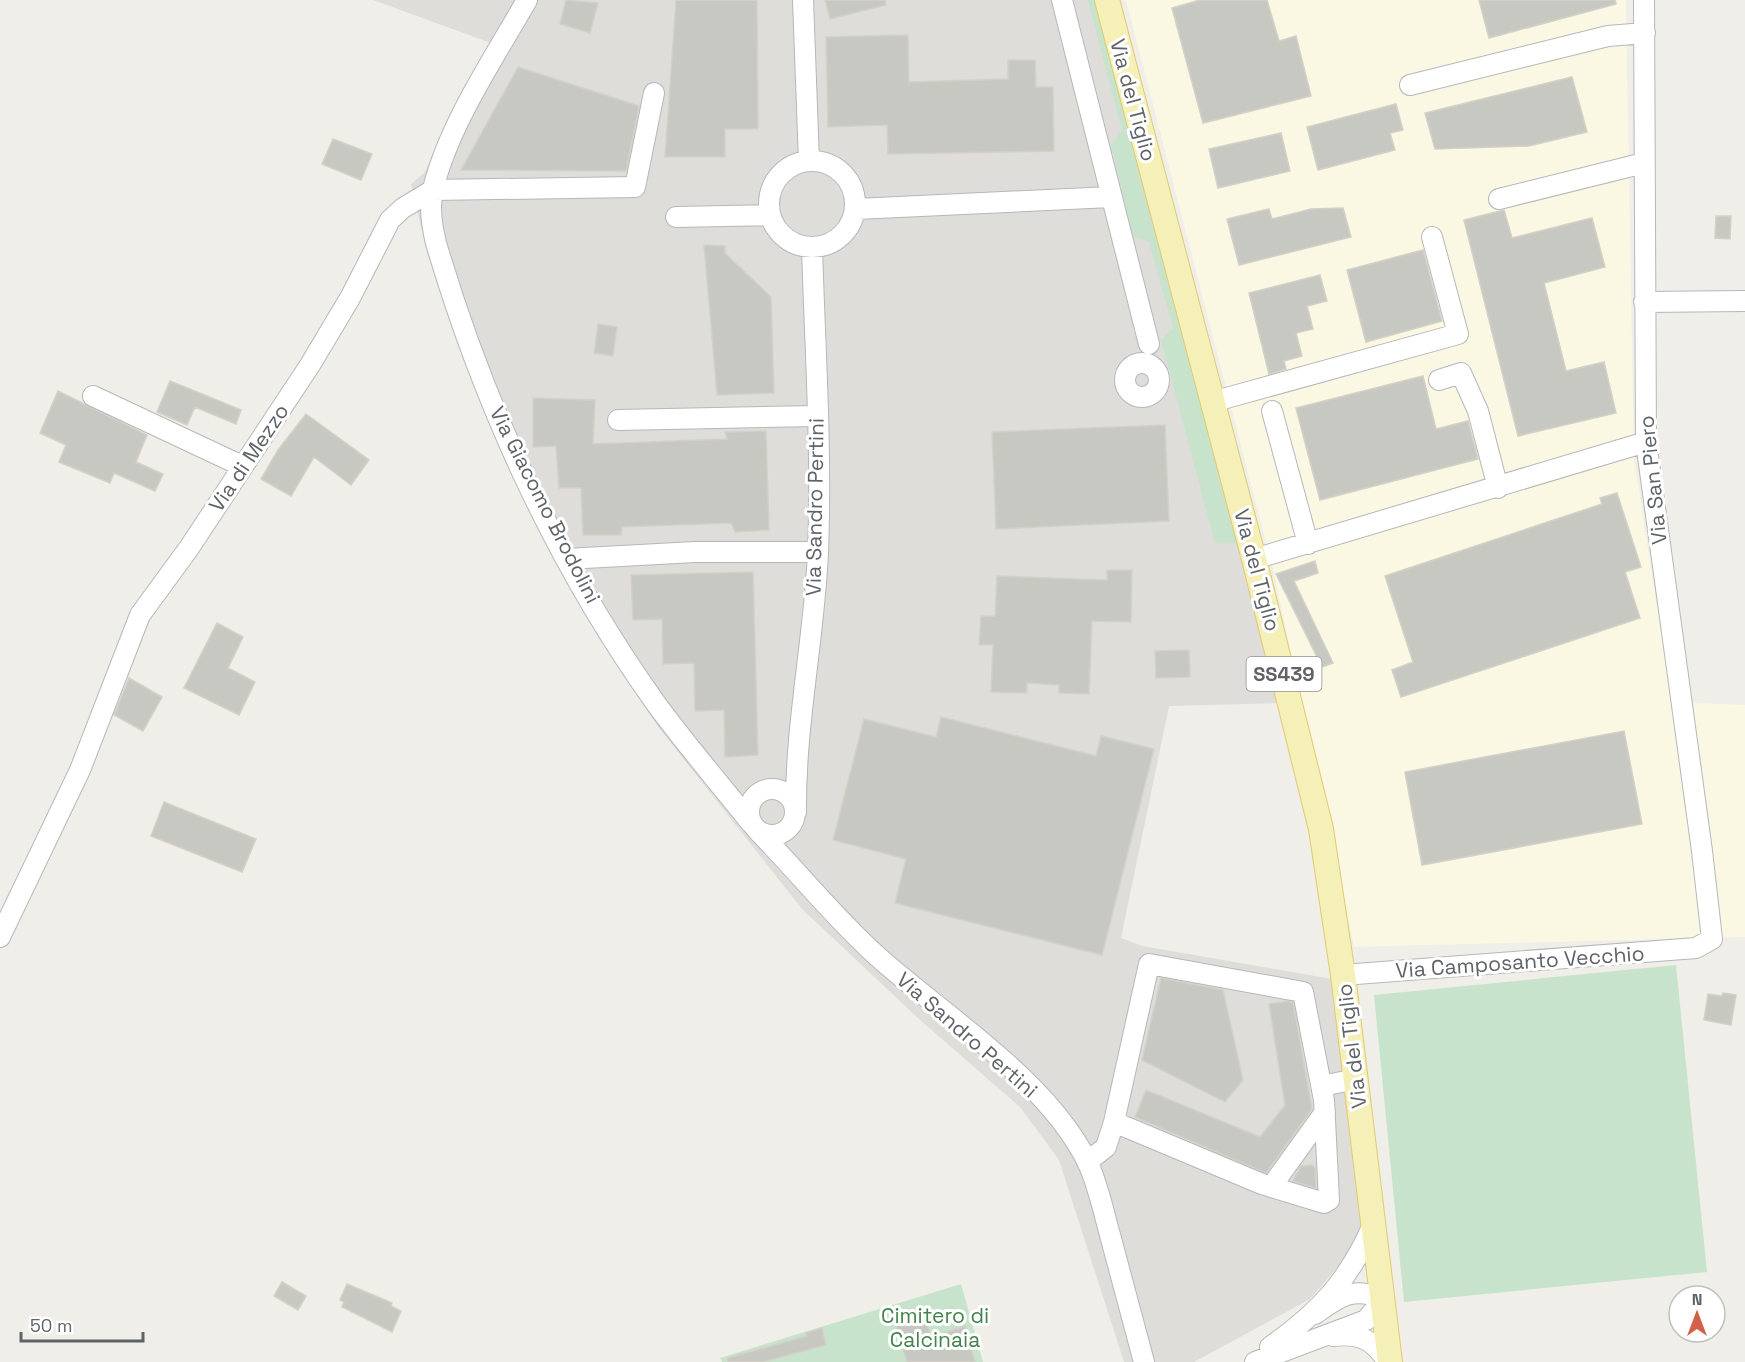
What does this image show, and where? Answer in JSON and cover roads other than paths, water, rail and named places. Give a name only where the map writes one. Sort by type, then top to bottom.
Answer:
[{"type":"main road","name":"Via del Tiglio","points":[[1107,0],[1254,559],[1321,829],[1343,975],[1384,1299],[1389,1362]]},
{"type":"street","points":[[527,0],[461,115],[433,190],[636,186],[654,93]]},
{"type":"street","points":[[803,0],[809,161]]},
{"type":"street","points":[[1062,0],[1158,374],[1158,386],[1154,393],[1147,397],[1134,396],[1125,384],[1125,378],[1130,368],[1147,353],[1149,344]]},
{"type":"street","name":"Via San Piero","points":[[1644,0],[1646,442],[1701,839],[1712,939],[1696,948]]},
{"type":"street","points":[[1410,85],[1608,36],[1645,33]]},
{"type":"street","points":[[809,161],[822,162],[840,172],[852,190],[856,209],[844,232],[828,244],[812,247],[800,246],[784,237],[770,215],[771,190],[775,182],[793,165],[809,161]]},
{"type":"street","points":[[1499,199],[1644,163]]},
{"type":"street","name":"Via di Mezzo","points":[[0,937],[80,770],[140,615],[189,548],[333,327],[390,220],[403,208],[433,190]]},
{"type":"street","name":"Via Giacomo Brodolini","points":[[433,190],[432,226],[435,243],[471,350],[516,457],[566,560],[657,705],[755,827]]},
{"type":"street","points":[[856,209],[1111,197]]},
{"type":"street","points":[[676,217],[770,215]]},
{"type":"street","points":[[1212,402],[1458,334],[1432,237]]},
{"type":"street","name":"Via Sandro Pertini","points":[[795,869],[790,850],[796,765],[818,552],[812,247]]},
{"type":"street","points":[[1644,302],[1745,301]]},
{"type":"street","points":[[1137,364],[1148,364],[1158,374]]},
{"type":"street","points":[[1439,380],[1461,373],[1478,411],[1498,488]]},
{"type":"street","points":[[93,396],[242,466]]},
{"type":"street","points":[[1272,411],[1308,544]]},
{"type":"street","points":[[618,420],[817,416]]},
{"type":"street","points":[[1254,559],[1646,442]]},
{"type":"street","points":[[566,560],[695,552],[818,552]]},
{"type":"street","points":[[725,790],[744,796],[763,791],[774,789],[789,796],[794,818],[777,835],[755,827],[750,805],[763,791],[785,779],[796,765]]},
{"type":"street","name":"Via Sandro Pertini","points":[[755,827],[836,917],[877,956],[1031,1087],[1070,1132],[1087,1162],[1099,1194],[1144,1362]]},
{"type":"street","name":"Via Camposanto Vecchio","points":[[1343,975],[1696,948]]},
{"type":"street","points":[[1087,1162],[1110,1141],[1114,1122],[1149,964],[1303,992],[1322,1086],[1329,1200],[1324,1203],[1271,1187],[1114,1122]]},
{"type":"street","points":[[1322,1086],[1356,1079]]},
{"type":"street","points":[[1271,1187],[1325,1112]]},
{"type":"street","points":[[1315,1314],[1346,1278],[1373,1225]]},
{"type":"street","points":[[1248,1362],[1336,1300],[1355,1292],[1364,1292],[1384,1299],[1366,1320],[1255,1362]]},
{"type":"street","points":[[1316,1337],[1359,1336],[1377,1346],[1389,1362]]},
{"type":"park label","name":"Cimitero di Calcinaia","points":[[935,1328]]}]
